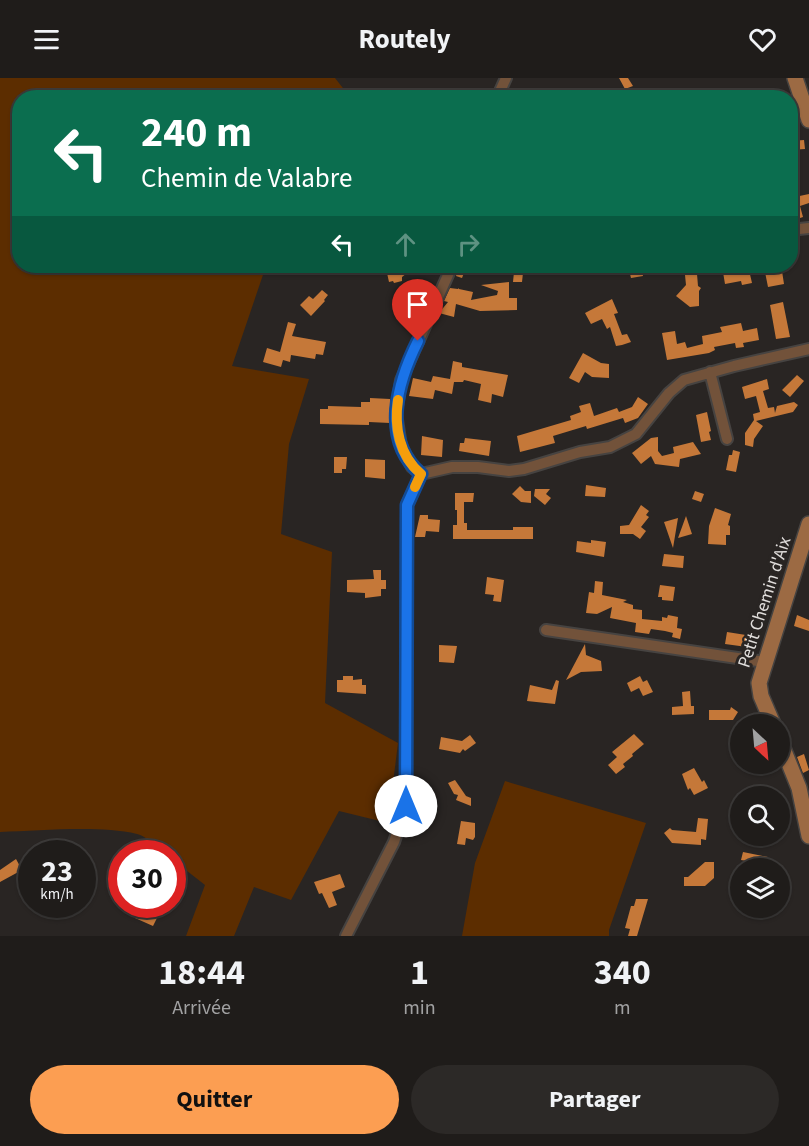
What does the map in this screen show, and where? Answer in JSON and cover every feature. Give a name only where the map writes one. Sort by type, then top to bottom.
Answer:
[{"type":"street","points":[[795,78],[809,120]]},
{"type":"street","points":[[421,474],[412,467],[401,446],[396,412],[401,380],[449,273]]},
{"type":"street","points":[[421,474],[452,467],[478,467],[509,471],[524,469],[580,452],[610,447],[636,434],[669,393],[684,380],[809,349]]},
{"type":"street","points":[[710,372],[727,439]]},
{"type":"street","points":[[346,936],[394,842],[406,806],[407,505],[421,474]]},
{"type":"street","name":"Petit Chemin d'Aix","points":[[769,714],[761,696],[759,683],[809,524]]},
{"type":"street","points":[[546,630],[765,662]]},
{"type":"street","points":[[790,766],[799,788],[809,836]]},
{"type":"shaded area","points":[[0,78],[335,78],[344,90],[12,90],[12,273],[264,273],[232,366],[309,379],[289,444],[281,534],[332,552],[325,703],[398,743],[388,823],[339,811],[291,900],[254,887],[234,936],[186,936],[205,885],[186,870],[186,840],[148,840],[137,834],[122,831],[0,832]]},
{"type":"shaded area","points":[[505,781],[646,823],[609,930],[609,936],[462,936],[475,863]]},
{"type":"building","points":[[619,78],[628,78],[633,86],[625,89]]},
{"type":"building","points":[[798,140],[804,140],[805,149],[798,149]]},
{"type":"building","points":[[809,194],[809,203],[800,206],[803,217],[798,219],[798,196]]},
{"type":"building","points":[[387,273],[407,273],[402,277],[402,281],[389,282]]},
{"type":"building","points":[[457,273],[464,273],[462,278],[456,276]]},
{"type":"building","points":[[514,273],[523,273],[522,282],[513,282]]},
{"type":"building","points":[[630,273],[642,273],[643,276],[631,278]]},
{"type":"building","points":[[723,273],[750,273],[752,283],[742,285],[741,281],[725,284]]},
{"type":"building","points":[[765,273],[782,273],[784,284],[768,287]]},
{"type":"building","points":[[697,274],[698,286],[701,288],[699,306],[690,307],[676,296],[686,285],[685,275]]},
{"type":"building","points":[[509,282],[509,298],[517,298],[517,310],[480,311],[456,304],[454,317],[439,313],[448,302],[444,301],[450,288],[473,292],[471,300],[497,295],[498,291],[481,285]]},
{"type":"building","points":[[322,290],[328,295],[311,316],[300,305],[309,296],[313,299]]},
{"type":"building","points":[[612,299],[618,313],[614,314],[622,335],[627,334],[631,342],[616,346],[610,327],[607,329],[602,319],[591,324],[585,313]]},
{"type":"building","points":[[783,302],[790,337],[776,339],[770,305]]},
{"type":"building","points":[[288,322],[296,324],[292,336],[326,342],[323,355],[316,354],[315,359],[291,355],[290,362],[283,360],[281,367],[263,362],[267,348],[280,352]]},
{"type":"building","points":[[741,323],[743,331],[757,328],[759,340],[743,343],[744,347],[736,348],[735,343],[714,347],[715,350],[709,353],[667,360],[662,333],[675,331],[677,344],[685,342],[687,348],[703,344],[702,336],[722,332],[720,327]]},
{"type":"building","points":[[583,353],[601,363],[609,364],[609,378],[592,377],[585,372],[579,383],[569,378]]},
{"type":"building","points":[[453,361],[462,363],[462,367],[508,375],[503,397],[492,394],[491,403],[478,400],[481,384],[464,380],[454,382],[452,394],[435,390],[433,399],[409,396],[413,378],[431,382],[433,376],[450,379]]},
{"type":"building","points":[[797,375],[804,381],[790,397],[782,390]]},
{"type":"building","points":[[767,379],[769,389],[763,391],[768,408],[774,407],[775,413],[777,406],[794,402],[798,405],[793,412],[756,421],[763,426],[754,439],[753,447],[745,445],[745,433],[754,420],[753,414],[760,412],[756,396],[745,399],[742,387]]},
{"type":"building","points":[[638,397],[648,404],[638,418],[625,423],[623,418],[587,429],[586,426],[553,436],[555,443],[520,452],[517,436],[571,420],[570,416],[581,412],[579,406],[590,403],[594,416],[617,408],[619,412],[632,407]]},
{"type":"building","points":[[370,398],[390,399],[390,423],[320,424],[320,409],[328,409],[328,406],[361,407],[361,402],[370,402]]},
{"type":"building","points":[[707,412],[711,440],[701,442],[696,415]]},
{"type":"building","points":[[422,436],[443,440],[442,457],[421,455]]},
{"type":"building","points":[[658,437],[658,451],[662,456],[674,453],[673,447],[693,442],[701,454],[680,459],[679,467],[655,464],[651,456],[641,464],[632,453],[651,438]]},
{"type":"building","points":[[465,438],[491,441],[489,456],[459,451],[460,443],[464,443]]},
{"type":"building","points":[[733,450],[740,452],[736,472],[726,470],[729,455],[732,455]]},
{"type":"building","points":[[334,457],[347,457],[346,469],[342,469],[342,473],[334,473]]},
{"type":"building","points":[[365,459],[385,460],[385,479],[365,477]]},
{"type":"building","points":[[586,485],[606,488],[605,497],[585,496]]},
{"type":"building","points":[[520,486],[525,491],[531,491],[531,503],[521,502],[512,494]]},
{"type":"building","points":[[535,489],[550,489],[546,494],[551,498],[545,505],[534,496]]},
{"type":"building","points":[[695,491],[704,494],[701,502],[692,499]]},
{"type":"building","points":[[455,493],[474,493],[473,502],[464,502],[464,523],[467,523],[467,530],[513,530],[513,527],[533,527],[533,539],[453,539],[453,525],[457,525]]},
{"type":"building","points":[[641,505],[649,511],[646,515],[649,517],[641,527],[646,531],[640,539],[633,534],[620,534],[620,526],[629,525]]},
{"type":"building","points":[[715,508],[731,514],[728,525],[730,535],[726,535],[726,545],[708,544],[709,526]]},
{"type":"building","points":[[420,515],[428,515],[428,519],[440,520],[439,532],[426,531],[425,537],[415,537]]},
{"type":"building","points":[[686,516],[692,534],[678,538]]},
{"type":"building","points":[[678,518],[673,548],[664,522]]},
{"type":"building","points":[[591,540],[606,542],[604,557],[576,552],[577,541],[591,543]]},
{"type":"building","points":[[664,554],[684,556],[683,568],[662,566]]},
{"type":"building","points":[[373,570],[381,570],[381,580],[386,580],[386,589],[381,589],[381,596],[365,598],[365,593],[347,592],[347,580],[374,579]]},
{"type":"building","points":[[487,577],[504,580],[501,602],[493,601],[494,595],[485,594]]},
{"type":"building","points":[[595,581],[603,582],[602,595],[627,600],[623,602],[633,605],[633,609],[642,610],[642,619],[662,621],[662,617],[667,618],[668,615],[678,617],[677,628],[682,629],[680,639],[672,637],[673,633],[665,631],[651,629],[649,634],[635,632],[636,623],[610,618],[612,607],[597,614],[586,613],[589,592],[594,593]]},
{"type":"building","points":[[660,585],[675,587],[673,601],[662,600],[662,597],[658,597]]},
{"type":"building","points":[[797,615],[809,620],[809,631],[794,626]]},
{"type":"building","points":[[727,632],[746,635],[747,647],[725,644]]},
{"type":"building","points":[[585,644],[586,655],[601,661],[602,671],[581,672],[566,680]]},
{"type":"building","points":[[439,645],[457,646],[454,663],[439,662]]},
{"type":"building","points":[[343,676],[353,676],[353,680],[362,679],[362,685],[366,685],[366,694],[337,692],[337,680],[343,680]]},
{"type":"building","points":[[640,676],[643,682],[647,680],[653,692],[643,696],[639,688],[631,692],[627,683]]},
{"type":"building","points":[[556,680],[559,681],[555,704],[527,701],[530,685],[552,690]]},
{"type":"building","points":[[690,691],[694,714],[672,715],[672,707],[683,706],[682,692]]},
{"type":"building","points":[[731,707],[738,712],[730,714],[730,720],[709,720],[709,710],[730,710]]},
{"type":"building","points":[[634,734],[644,744],[632,754],[633,756],[623,764],[625,767],[616,774],[608,765],[617,757],[612,752]]},
{"type":"building","points":[[470,735],[476,743],[465,751],[463,749],[460,753],[439,749],[441,737],[462,741]]},
{"type":"building","points":[[804,754],[809,770],[803,773],[797,757]]},
{"type":"building","points":[[694,768],[708,788],[694,795],[690,788],[688,790],[682,774]]},
{"type":"building","points":[[455,780],[466,796],[471,798],[471,806],[456,800],[458,795],[454,794],[448,783]]},
{"type":"building","points":[[698,818],[708,819],[706,840],[701,839],[701,845],[672,843],[664,833],[670,828],[696,832]]},
{"type":"building","points":[[461,821],[475,823],[475,837],[473,840],[466,838],[465,845],[457,844]]},
{"type":"building","points":[[743,852],[768,857],[768,858],[742,858]]},
{"type":"building","points":[[16,859],[18,863],[18,872],[0,882],[0,870]]},
{"type":"building","points":[[705,862],[714,862],[714,878],[705,886],[684,886],[684,877],[688,877]]},
{"type":"building","points":[[340,874],[345,887],[332,892],[337,905],[329,908],[314,882]]},
{"type":"building","points":[[636,899],[648,899],[637,936],[628,936],[630,929],[625,928],[631,906],[634,906]]},
{"type":"building","points":[[135,918],[157,918],[153,926]]},
{"type":"slow traffic","points":[[398,400],[396,412],[401,446],[412,467],[421,474],[415,487]]},
{"type":"route","points":[[406,806],[407,505],[421,474],[412,467],[401,446],[396,412],[401,380],[418,341]]}]
